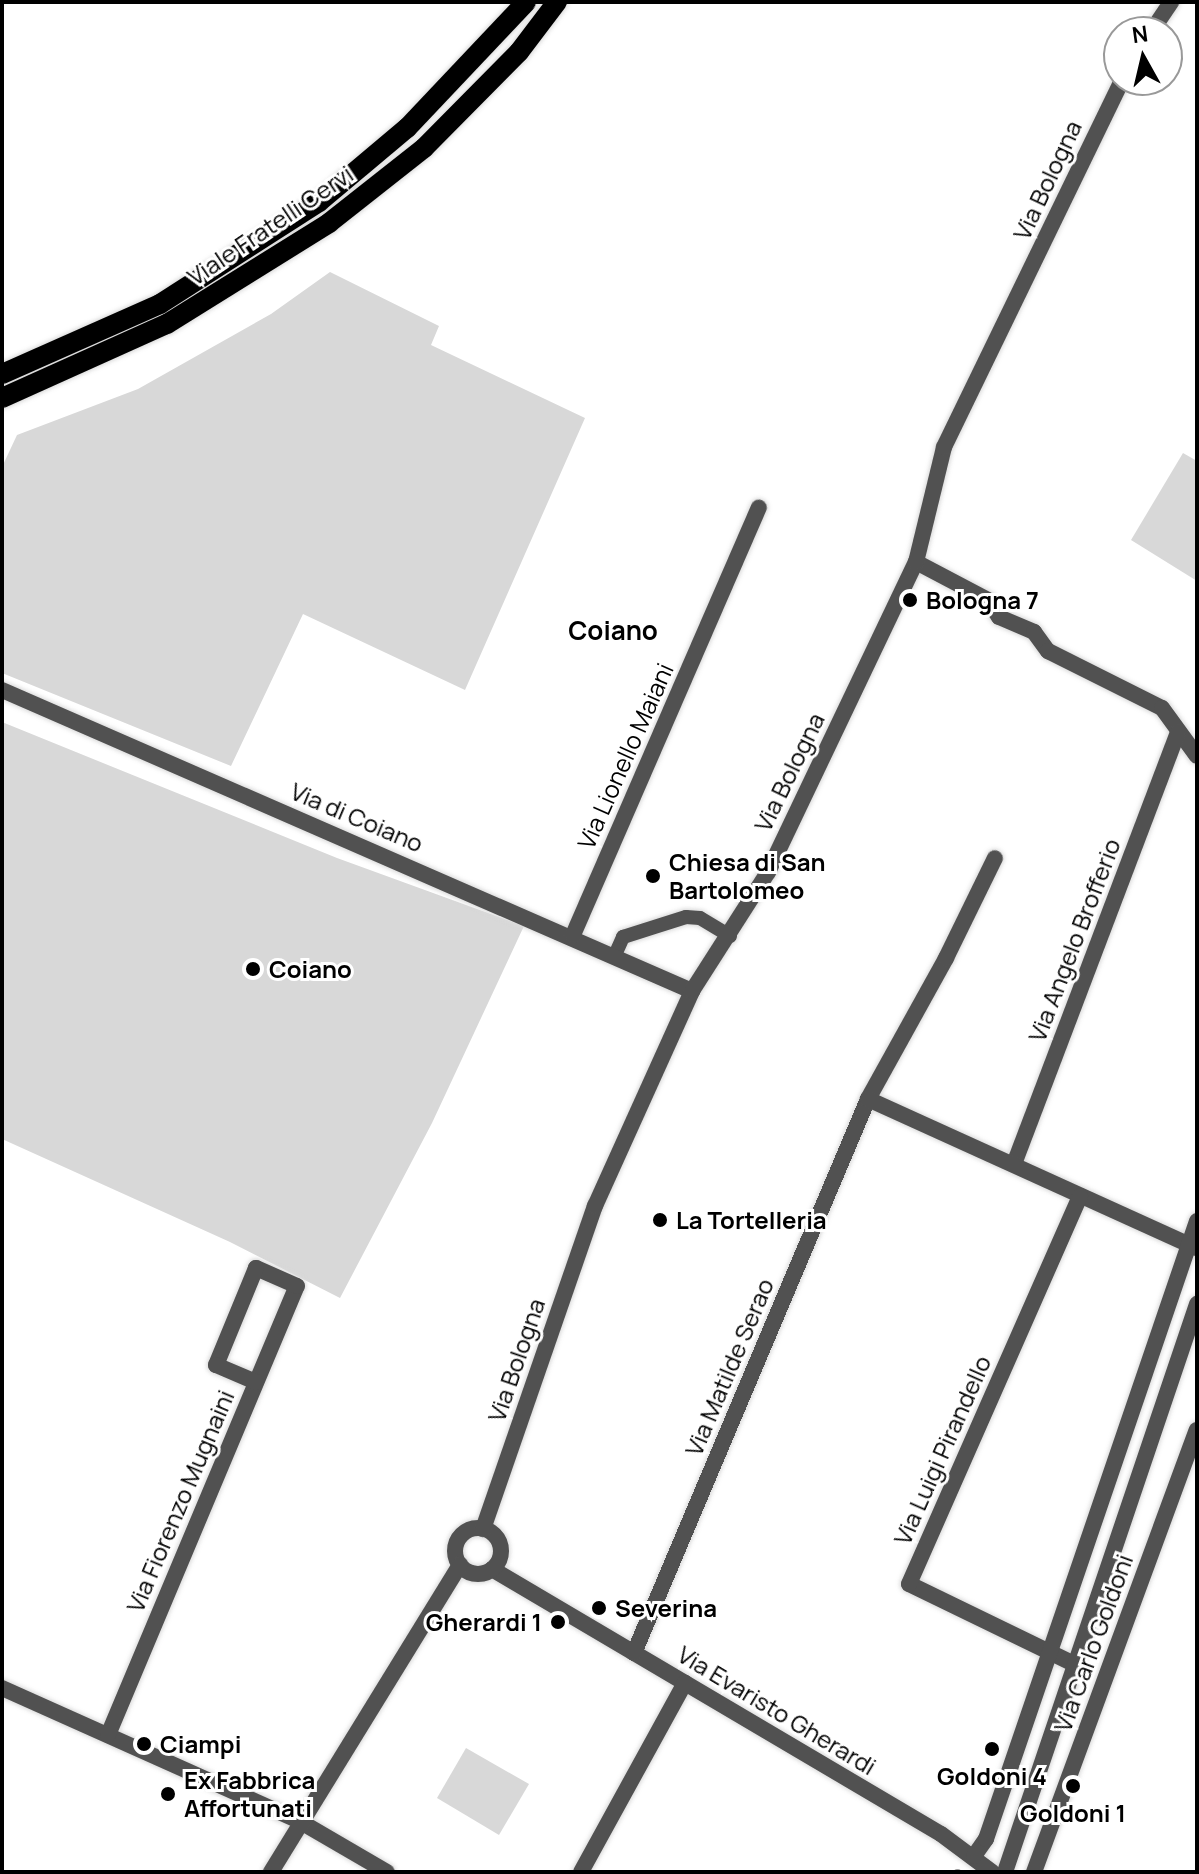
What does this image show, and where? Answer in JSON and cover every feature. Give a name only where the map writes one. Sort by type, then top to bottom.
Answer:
[{"type":"main road","name":"Viale Fratelli Cervi","points":[[2,374],[160,304],[319,202],[407,128],[526,2]]},
{"type":"main road","name":"Viale Fratelli Cervi","points":[[2,398],[167,324],[329,223],[424,148],[519,52],[557,2]]},
{"type":"street","name":"Via Bologna","points":[[483,1529],[595,1206],[692,991],[730,936],[768,872],[916,562],[944,447],[1114,96]]},
{"type":"street","name":"Via Lionello Maiani","points":[[573,935],[759,508]]},
{"type":"street","points":[[916,562],[988,600],[999,617],[1034,632],[1048,651],[1162,708],[1197,756]]},
{"type":"street","name":"Via di Coiano","points":[[2,690],[573,935],[692,991]]},
{"type":"street","name":"Via Angelo Brofferio","points":[[1014,1164],[1178,732]]},
{"type":"street","name":"Via Matilde Serao","points":[[634,1653],[868,1099],[946,958],[995,858]]},
{"type":"street","points":[[615,955],[623,937],[686,917],[700,918],[730,936]]},
{"type":"street","points":[[868,1099],[1193,1246]]},
{"type":"street","name":"Via Luigi Pirandello","points":[[1045,1653],[909,1584],[1080,1196]]},
{"type":"street","name":"Via Carlo Goldoni","points":[[974,1856],[986,1839],[1045,1653],[1193,1246],[1197,1221]]},
{"type":"street","name":"Via Fiorenzo Mugnaini","points":[[108,1735],[297,1286],[256,1268],[216,1365],[256,1382]]},
{"type":"street","name":"Via Carlo Goldoni","points":[[1005,1872],[1072,1663],[1197,1304]]},
{"type":"street","name":"Via Carlo Goldoni","points":[[1034,1872],[1197,1430]]},
{"type":"street","points":[[483,1529],[501,1546],[492,1569],[472,1573],[460,1565],[455,1550],[461,1536],[483,1529]]},
{"type":"street","points":[[271,1872],[460,1565]]},
{"type":"street","name":"Via Evaristo Gherardi","points":[[492,1569],[974,1856],[992,1872]]},
{"type":"street","name":"Via Carlo Goldoni","points":[[1045,1653],[1072,1663]]},
{"type":"street","points":[[581,1872],[685,1683]]},
{"type":"street","points":[[2,1688],[301,1822],[387,1872]]},
{"type":"shaded area","points":[[330,272],[439,326],[431,345],[585,418],[465,690],[303,614],[231,766],[2,673],[2,467],[17,435],[138,389],[271,314]]},
{"type":"shaded area","points":[[1183,453],[1197,461],[1197,581],[1131,540]]},
{"type":"shaded area","name":"Coiano","points":[[2,722],[337,858],[524,926],[432,1123],[340,1298],[230,1242],[2,1139]]},
{"type":"shaded area","points":[[466,1748],[529,1784],[499,1835],[437,1798]]},
{"type":"place","name":"Bologna 7","points":[[910,600]]},
{"type":"place","name":"Chiesa di San Bartolomeo","points":[[653,876]]},
{"type":"place","name":"Coiano","points":[[253,969]]},
{"type":"place","name":"La Tortelleria","points":[[660,1220]]},
{"type":"place","name":"Severina","points":[[599,1608]]},
{"type":"place","name":"Gherardi 1","points":[[558,1622]]},
{"type":"place","name":"Ciampi","points":[[144,1744]]},
{"type":"place","name":"Goldoni 4","points":[[992,1749]]},
{"type":"place","name":"Goldoni 1","points":[[1073,1786]]},
{"type":"place","name":"Ex Fabbrica Affortunati","points":[[168,1794]]},
{"type":"district","name":"Coiano","points":[[613,631]]}]
